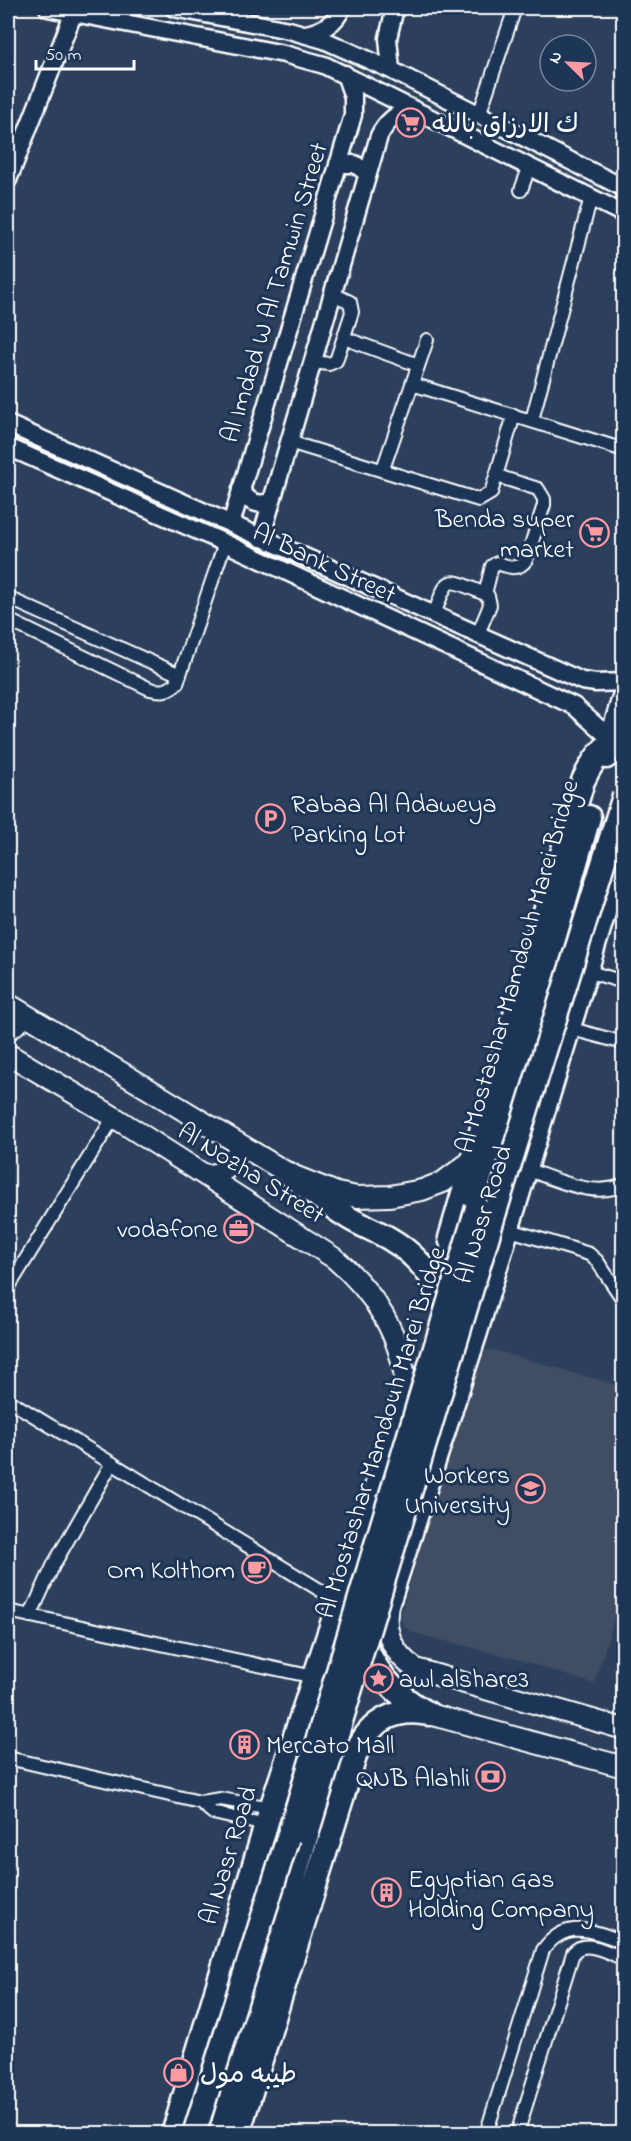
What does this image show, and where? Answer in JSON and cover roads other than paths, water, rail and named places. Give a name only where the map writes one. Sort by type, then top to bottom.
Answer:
[{"type":"highway","name":"Al Nasr Road","points":[[498,1258],[484,1268],[467,1266],[455,1255],[450,1238],[584,781],[599,752],[610,741],[624,697]]},
{"type":"highway","name":"Al Mostashar Mamdouh Marei Bridge","points":[[194,2133],[293,1820],[474,1220],[610,741]]},
{"type":"highway","name":"Al Mostashar Mamdouh Marei Bridge","points":[[220,2133],[389,1561],[624,796]]},
{"type":"highway","name":"Al Nasr Road","points":[[390,1597],[498,1258],[624,847]]},
{"type":"highway","points":[[289,1174],[348,1217],[405,1250],[430,1275],[445,1300],[456,1336],[458,1374],[452,1405]]},
{"type":"highway","points":[[406,1390],[417,1382],[430,1380],[442,1386],[452,1405]]},
{"type":"highway","name":"Al Nasr Road","points":[[173,2133],[268,1816],[360,1539],[406,1390]]},
{"type":"highway","points":[[360,1539],[359,1628],[369,1656],[385,1680],[405,1699],[429,1714]]},
{"type":"highway","points":[[238,2133],[357,1750],[369,1731],[386,1718],[407,1712],[429,1714]]},
{"type":"highway","points":[[291,1746],[296,1739],[312,1729],[330,1728],[346,1735],[357,1750]]},
{"type":"main road","name":"Al Nozha Street","points":[[8,1004],[289,1174],[337,1193],[357,1197],[390,1197],[412,1193],[442,1182],[474,1159]]},
{"type":"main road","points":[[8,1030],[26,1016]]},
{"type":"main road","name":"Al Nozha Street","points":[[8,1054],[322,1248],[358,1280],[378,1306],[398,1347],[404,1367],[406,1390]]},
{"type":"main road","points":[[206,1175],[217,1175],[223,1172],[241,1146]]},
{"type":"main road","points":[[390,1597],[386,1617],[389,1638],[399,1656],[416,1669],[624,1729]]},
{"type":"main road","points":[[429,1714],[624,1767]]},
{"type":"street","points":[[48,8],[284,54],[324,65],[624,214]]},
{"type":"street","points":[[174,8],[306,34],[324,40],[391,70],[624,188]]},
{"type":"street","points":[[306,34],[325,28],[333,22],[342,8]]},
{"type":"street","points":[[391,70],[388,38],[395,8]]},
{"type":"street","points":[[479,115],[515,8]]},
{"type":"street","points":[[8,180],[74,12]]},
{"type":"street","name":"Al Imdad W Al Tamwin Street","points":[[231,524],[354,106],[345,74]]},
{"type":"street","points":[[261,538],[382,130],[393,117],[410,109]]},
{"type":"street","points":[[338,165],[355,164],[368,174]]},
{"type":"street","points":[[521,190],[529,168]]},
{"type":"street","points":[[532,420],[591,197]]},
{"type":"street","points":[[313,362],[328,364],[334,363],[338,358],[352,312],[347,300],[333,294]]},
{"type":"street","points":[[344,338],[418,365]]},
{"type":"street","points":[[382,469],[427,340]]},
{"type":"street","points":[[412,384],[624,450]]},
{"type":"street","points":[[289,442],[382,469],[475,500],[484,499],[491,493],[514,415]]},
{"type":"street","name":"Al Bank Street","points":[[8,424],[589,683],[624,681]]},
{"type":"street","name":"Al Bank Street","points":[[8,447],[225,543],[556,698],[582,711],[610,741]]},
{"type":"street","points":[[485,594],[492,567],[497,563],[512,568],[522,566],[526,560],[544,505],[544,499],[538,489],[497,476]]},
{"type":"street","points":[[241,489],[251,502],[261,504],[272,501]]},
{"type":"street","points":[[8,620],[150,688],[160,692],[170,690],[177,683],[180,675],[225,543]]},
{"type":"street","points":[[434,615],[444,586],[450,582],[456,582],[485,594],[488,596],[490,605],[478,634]]},
{"type":"street","points":[[8,598],[180,675]]},
{"type":"street","points":[[556,698],[569,691],[571,681],[566,673]]},
{"type":"street","points":[[586,971],[624,982]]},
{"type":"street","points":[[568,1028],[624,1044]]},
{"type":"street","points":[[8,1288],[114,1118]]},
{"type":"street","points":[[525,1169],[595,1191],[608,1190],[624,1184]]},
{"type":"street","points":[[507,1228],[589,1254],[597,1261],[624,1301]]},
{"type":"street","points":[[8,1400],[338,1601]]},
{"type":"street","points":[[30,1616],[54,1564],[112,1463]]},
{"type":"street","points":[[8,1611],[314,1677]]},
{"type":"street","points":[[8,1758],[200,1802],[221,1799],[268,1816]]},
{"type":"street","points":[[200,1802],[213,1813],[268,1816]]},
{"type":"street","points":[[486,2133],[540,1957],[552,1939],[571,1930],[587,1930],[624,1942]]},
{"type":"street","points":[[517,2133],[573,1953],[578,1948],[586,1946],[624,1959]]},
{"type":"place","name":"ك الارزاق بالله","points":[[411,123]]},
{"type":"place","name":"Benda super market","points":[[595,533]]},
{"type":"place","name":"Rabaa Al Adaweya Parking Lot","points":[[270,818]]},
{"type":"place","name":"vodafone","points":[[239,1228]]},
{"type":"place","name":"Workers University","points":[[531,1489]]},
{"type":"place","name":"Om Kolthom","points":[[256,1569]]},
{"type":"place","name":"awl alshare3","points":[[378,1678]]},
{"type":"place","name":"Mercato Mall","points":[[245,1744]]},
{"type":"place","name":"QNB Alahli","points":[[491,1777]]},
{"type":"place","name":"Egyptian Gas Holding Company","points":[[387,1893]]},
{"type":"place","name":"طيبه مول","points":[[179,2073]]}]
